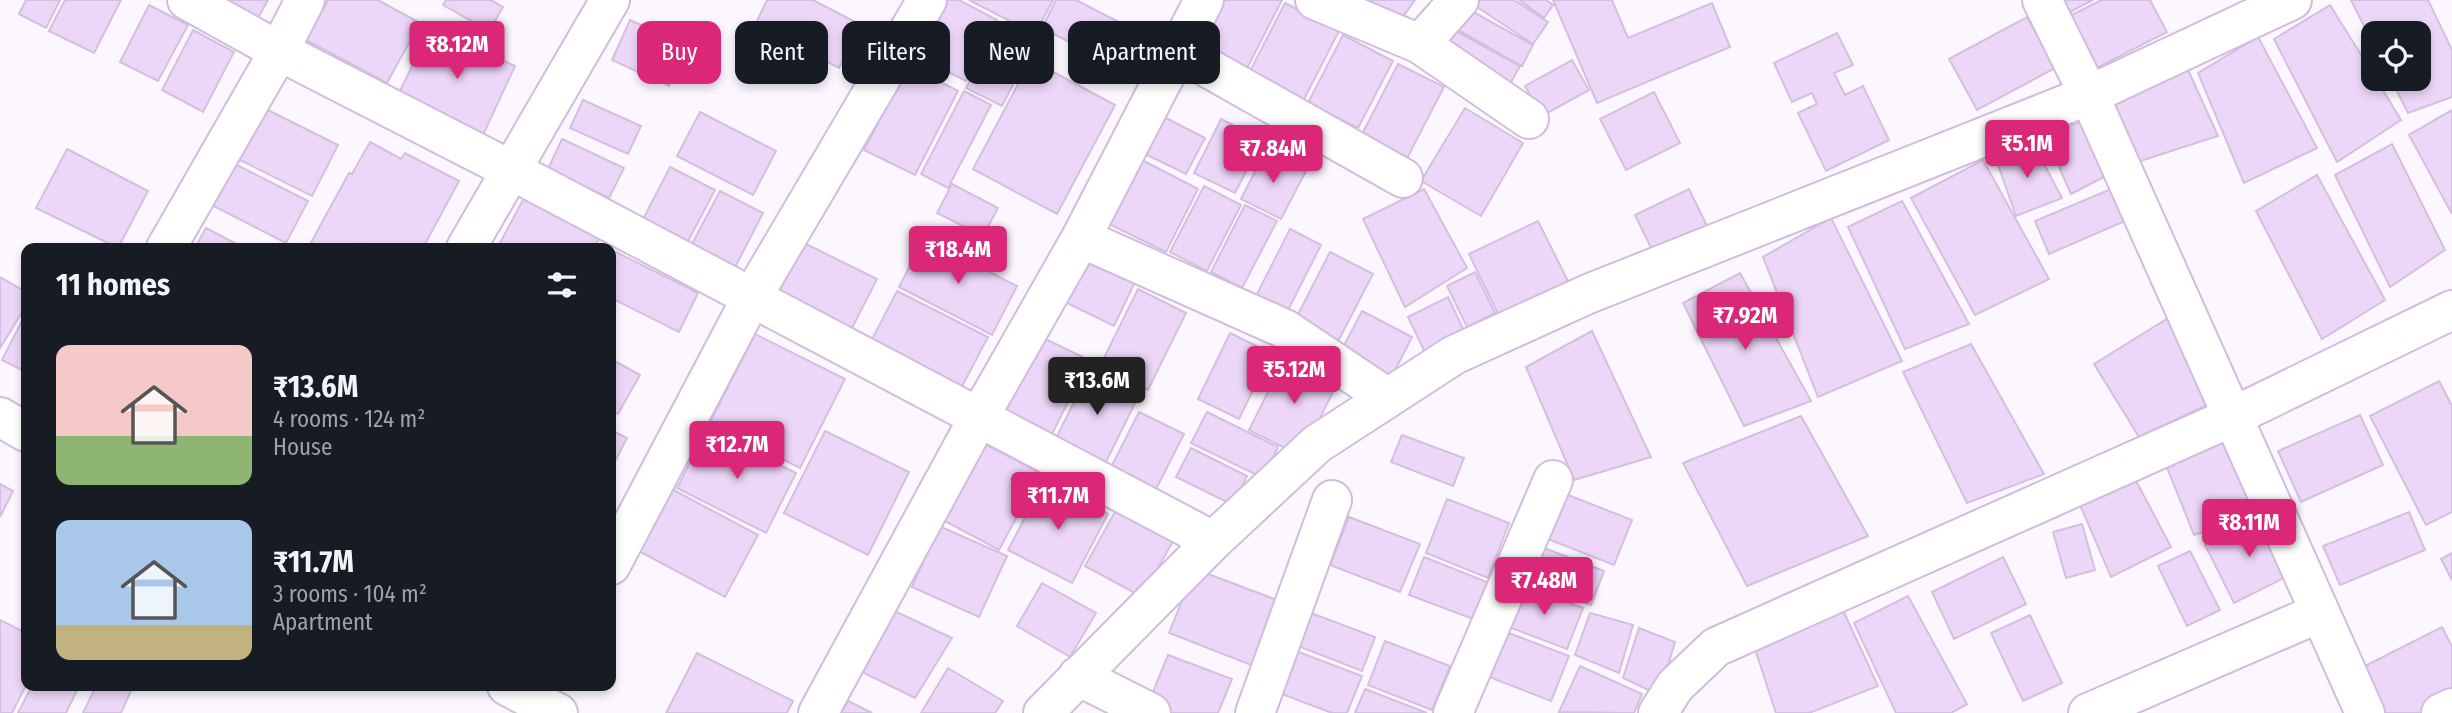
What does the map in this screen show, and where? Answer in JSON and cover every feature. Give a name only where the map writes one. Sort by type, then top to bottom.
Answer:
[{"type":"street","points":[[187,0],[279,51],[511,170],[1213,541]]},
{"type":"street","points":[[169,243],[279,51],[305,0]]},
{"type":"street","points":[[469,243],[610,0]]},
{"type":"street","points":[[616,555],[752,297],[927,0]]},
{"type":"street","points":[[1193,21],[1204,0]]},
{"type":"street","points":[[1315,0],[1420,44],[1529,119]]},
{"type":"street","points":[[1420,44],[1459,0]]},
{"type":"street","points":[[2042,0],[2089,95],[2365,713]]},
{"type":"street","points":[[1043,713],[1213,541],[1317,444],[1454,355],[1588,294],[2089,95],[2292,0]]},
{"type":"street","points":[[1220,75],[1403,178]]},
{"type":"street","points":[[818,713],[979,417],[1081,237],[1161,84]]},
{"type":"street","points":[[1081,237],[1285,329],[1388,398]]},
{"type":"street","points":[[1658,713],[1675,686],[1716,647],[2232,417],[2452,310]]},
{"type":"street","points":[[0,417],[21,429]]},
{"type":"street","points":[[1452,713],[1553,480]]},
{"type":"street","points":[[1255,713],[1332,500]]},
{"type":"street","points":[[2088,713],[2319,613]]},
{"type":"street","points":[[1078,676],[1151,713]]},
{"type":"street","points":[[2441,713],[2452,708]]},
{"type":"building","points":[[26,0],[60,0],[46,28],[19,14]]},
{"type":"building","points":[[65,0],[121,0],[94,53],[49,31]]},
{"type":"building","points":[[223,0],[268,0],[258,18]]},
{"type":"building","points":[[328,0],[378,0],[420,23],[387,83],[306,40]]},
{"type":"building","points":[[446,0],[491,0],[503,7],[489,31],[443,5]]},
{"type":"building","points":[[767,0],[813,0],[853,21],[842,21],[842,62],[839,68],[828,62],[828,21],[757,21]]},
{"type":"building","points":[[947,0],[959,0],[997,20],[964,21],[964,80],[950,73],[950,21],[936,21]]},
{"type":"building","points":[[969,0],[1053,0],[1042,21],[1010,21]]},
{"type":"building","points":[[1056,0],[1076,0],[1117,21],[1068,21],[1068,41],[1054,34],[1054,21],[1046,21]]},
{"type":"building","points":[[1218,0],[1282,0],[1242,78],[1220,67],[1220,21],[1207,21]]},
{"type":"building","points":[[1352,0],[1415,0],[1394,29]]},
{"type":"building","points":[[1473,0],[1514,0],[1548,22],[1533,44],[1471,3]]},
{"type":"building","points":[[1519,0],[1546,0],[1553,5],[1544,18]]},
{"type":"building","points":[[1553,0],[1612,0],[1628,38],[1712,3],[1730,47],[1597,103]]},
{"type":"building","points":[[2061,0],[2093,0],[2068,13]]},
{"type":"building","points":[[2101,0],[2150,0],[2167,32],[2089,72],[2062,20]]},
{"type":"building","points":[[2351,0],[2428,0],[2452,50],[2452,97],[2408,113],[2397,91],[2431,91],[2431,21],[2362,21]]},
{"type":"building","points":[[1285,3],[1339,31],[1301,105],[1247,77]]},
{"type":"building","points":[[149,5],[188,25],[158,81],[120,62]]},
{"type":"building","points":[[2330,5],[2361,55],[2361,91],[2383,91],[2401,120],[2337,162],[2274,39]]},
{"type":"building","points":[[1466,8],[1533,45],[1522,66],[1455,28]]},
{"type":"building","points":[[2027,17],[2055,68],[1977,110],[1949,59]]},
{"type":"building","points":[[630,20],[637,23],[637,71],[612,60]]},
{"type":"building","points":[[431,27],[515,66],[483,135],[398,95]]},
{"type":"building","points":[[193,30],[234,52],[203,112],[162,90]]},
{"type":"building","points":[[1454,30],[1520,66],[1505,93],[1442,54]]},
{"type":"building","points":[[1837,33],[1853,65],[1834,73],[1845,95],[1863,86],[1889,140],[1826,171],[1798,113],[1817,104],[1812,93],[1792,102],[1774,63]]},
{"type":"building","points":[[1343,35],[1393,61],[1358,128],[1308,103]]},
{"type":"building","points":[[2258,37],[2317,148],[2244,183],[2198,73]]},
{"type":"building","points":[[1572,60],[1589,90],[1542,116],[1525,86]]},
{"type":"building","points":[[2184,61],[2218,136],[2128,165],[2100,101]]},
{"type":"building","points":[[1398,64],[1444,87],[1404,164],[1359,140]]},
{"type":"building","points":[[1054,72],[1068,80],[1068,84],[1076,84],[1115,105],[1057,214],[973,169],[1018,84],[1054,84]]},
{"type":"building","points":[[898,84],[945,84],[958,91],[915,175],[864,150]]},
{"type":"building","points":[[968,84],[1013,84],[1002,106],[966,88]]},
{"type":"building","points":[[964,91],[991,105],[948,188],[921,174]]},
{"type":"building","points":[[1654,92],[1680,143],[1626,170],[1600,119]]},
{"type":"building","points":[[583,100],[641,126],[628,154],[570,128]]},
{"type":"building","points":[[260,106],[338,145],[312,196],[234,157]]},
{"type":"building","points":[[1465,108],[1523,143],[1481,216],[1421,181]]},
{"type":"building","points":[[2452,110],[2452,214],[2409,135]]},
{"type":"building","points":[[700,112],[776,151],[753,195],[677,156]]},
{"type":"building","points":[[1162,116],[1205,138],[1186,174],[1143,153]]},
{"type":"building","points":[[1221,119],[1262,140],[1235,193],[1194,173]]},
{"type":"building","points":[[2081,122],[2104,177],[2071,194],[2045,135]]},
{"type":"building","points":[[562,139],[624,168],[609,198],[548,169]]},
{"type":"building","points":[[370,142],[401,159],[405,153],[459,181],[426,243],[311,243],[349,173],[352,174]]},
{"type":"building","points":[[2392,144],[2445,250],[2390,287],[2335,175]]},
{"type":"building","points":[[2034,145],[2062,198],[2016,216],[1996,159]]},
{"type":"building","points":[[67,149],[148,191],[121,243],[108,243],[36,208]]},
{"type":"building","points":[[1266,150],[1306,171],[1281,219],[1241,199]]},
{"type":"building","points":[[225,159],[308,201],[286,243],[204,201]]},
{"type":"building","points":[[1140,159],[1198,189],[1166,252],[1107,223]]},
{"type":"building","points":[[1983,160],[2049,279],[1975,315],[1911,198]]},
{"type":"building","points":[[670,167],[715,190],[685,247],[640,225]]},
{"type":"building","points":[[2317,175],[2385,300],[2322,339],[2256,211]]},
{"type":"building","points":[[952,184],[998,208],[983,236],[937,213]]},
{"type":"building","points":[[1204,186],[1241,205],[1207,271],[1170,252]]},
{"type":"building","points":[[1424,189],[1467,268],[1405,307],[1363,219]]},
{"type":"building","points":[[1689,189],[1708,228],[1654,254],[1635,215]]},
{"type":"building","points":[[2111,189],[2125,221],[2049,254],[2035,221]]},
{"type":"building","points":[[720,191],[763,213],[729,279],[685,257]]},
{"type":"building","points":[[524,198],[600,237],[597,243],[500,243]]},
{"type":"building","points":[[1902,201],[1969,324],[1905,349],[1848,227]]},
{"type":"building","points":[[1245,205],[1277,221],[1242,288],[1211,272]]},
{"type":"building","points":[[1831,218],[1902,361],[1818,397],[1763,257]]},
{"type":"building","points":[[1538,221],[1573,291],[1503,324],[1469,254]]},
{"type":"building","points":[[206,228],[234,243],[198,243]]},
{"type":"building","points":[[1290,229],[1321,245],[1283,320],[1252,304]]},
{"type":"building","points":[[924,238],[1017,286],[992,335],[899,287]]},
{"type":"building","points":[[804,243],[877,279],[849,334],[776,297]]},
{"type":"building","points":[[616,252],[698,293],[679,332],[616,300]]},
{"type":"building","points":[[1330,252],[1373,274],[1333,351],[1290,330]]},
{"type":"building","points":[[1084,257],[1135,282],[1114,326],[1063,301]]},
{"type":"building","points":[[1475,272],[1495,313],[1467,327],[1447,286]]},
{"type":"building","points":[[1740,273],[1811,401],[1744,426],[1683,303]]},
{"type":"building","points":[[0,277],[21,289],[21,314],[0,348]]},
{"type":"building","points":[[1138,289],[1186,313],[1148,390],[1100,366]]},
{"type":"building","points":[[897,291],[988,337],[958,394],[868,347]]},
{"type":"building","points":[[1448,297],[1469,341],[1429,361],[1408,317]]},
{"type":"building","points":[[1362,311],[1412,337],[1390,380],[1339,355]]},
{"type":"building","points":[[2170,317],[2213,402],[2139,437],[2094,364]]},
{"type":"building","points":[[21,323],[21,370],[2,360]]},
{"type":"building","points":[[1592,331],[1651,457],[1574,480],[1526,367]]},
{"type":"building","points":[[1230,333],[1271,353],[1239,419],[1198,399]]},
{"type":"building","points":[[755,334],[845,379],[800,468],[709,424]]},
{"type":"building","points":[[1039,336],[1089,360],[1051,436],[1001,412]]},
{"type":"building","points":[[1971,344],[2044,474],[1967,503],[1903,372]]},
{"type":"building","points":[[1286,356],[1338,382],[1301,456],[1249,430]]},
{"type":"building","points":[[616,362],[640,375],[618,414],[616,413]]},
{"type":"building","points":[[1090,370],[1139,395],[1105,464],[1055,440]]},
{"type":"building","points":[[2439,381],[2452,406],[2452,512],[2426,525],[2370,416]]},
{"type":"building","points":[[1139,412],[1184,434],[1152,497],[1107,475]]},
{"type":"building","points":[[1207,412],[1278,447],[1263,478],[1191,443]]},
{"type":"building","points":[[2360,415],[2383,465],[2301,502],[2278,451]]},
{"type":"building","points":[[1801,416],[1868,536],[1747,586],[1683,463]]},
{"type":"building","points":[[707,429],[796,473],[766,533],[677,488]]},
{"type":"building","points":[[825,431],[909,472],[868,555],[784,513]]},
{"type":"building","points":[[616,432],[627,438],[616,459]]},
{"type":"building","points":[[2229,432],[2268,510],[2194,535],[2166,465]]},
{"type":"building","points":[[1402,435],[1464,458],[1453,486],[1391,462]]},
{"type":"building","points":[[985,444],[1040,473],[999,550],[943,520]]},
{"type":"building","points":[[1191,448],[1247,476],[1233,505],[1176,477]]},
{"type":"building","points":[[2135,479],[2171,547],[2111,577],[2080,505]]},
{"type":"building","points":[[1044,481],[1108,514],[1072,583],[1008,550]]},
{"type":"building","points":[[0,484],[13,491],[0,517]]},
{"type":"building","points":[[666,486],[758,535],[725,597],[633,548]]},
{"type":"building","points":[[1563,493],[1632,520],[1614,565],[1545,538]]},
{"type":"building","points":[[1447,499],[1509,523],[1488,578],[1426,553]]},
{"type":"building","points":[[1121,501],[1178,532],[1142,597],[1085,566]]},
{"type":"building","points":[[2409,512],[2425,550],[2340,585],[2323,546]]},
{"type":"building","points":[[2265,516],[2294,573],[2234,603],[2205,545]]},
{"type":"building","points":[[1349,517],[1420,544],[1400,592],[1330,565]]},
{"type":"building","points":[[2082,524],[2095,570],[2066,578],[2053,532]]},
{"type":"building","points":[[939,526],[1007,556],[979,617],[912,587]]},
{"type":"building","points":[[1539,546],[1604,571],[1591,605],[1526,580]]},
{"type":"building","points":[[2190,551],[2220,610],[2187,626],[2158,566]]},
{"type":"building","points":[[2452,553],[2452,580],[2441,559]]},
{"type":"building","points":[[1424,557],[1487,582],[1473,619],[1409,595]]},
{"type":"building","points":[[2003,557],[2026,604],[1954,639],[1932,592]]},
{"type":"building","points":[[1195,569],[1285,603],[1259,668],[1169,633]]},
{"type":"building","points":[[1042,583],[1096,613],[1070,657],[1017,626]]},
{"type":"building","points":[[1522,585],[1583,608],[1567,649],[1506,626]]},
{"type":"building","points":[[1908,596],[1967,704],[1951,713],[1896,713],[1854,623]]},
{"type":"building","points":[[888,608],[952,638],[915,698],[858,670]]},
{"type":"building","points":[[1842,608],[1878,686],[1809,713],[1776,713],[1754,646]]},
{"type":"building","points":[[1311,613],[1375,637],[1362,671],[1298,646]]},
{"type":"building","points":[[1590,613],[1633,625],[1619,673],[1575,655]]},
{"type":"building","points":[[2030,615],[2062,683],[2023,701],[1991,633]]},
{"type":"building","points":[[0,620],[21,630],[23,691],[12,713],[0,713]]},
{"type":"building","points":[[2442,627],[2452,647],[2452,697],[2421,713],[2382,713],[2359,669]]},
{"type":"building","points":[[1639,628],[1675,642],[1659,695],[1623,678]]},
{"type":"building","points":[[1501,630],[1569,656],[1551,701],[1484,675]]},
{"type":"building","points":[[1385,641],[1450,666],[1432,710],[1368,685]]},
{"type":"building","points":[[1296,651],[1362,676],[1347,713],[1332,713],[1279,693]]},
{"type":"building","points":[[697,653],[793,701],[787,713],[666,713]]},
{"type":"building","points":[[1168,655],[1232,679],[1218,713],[1158,713],[1146,709]]},
{"type":"building","points":[[1580,666],[1642,694],[1634,713],[1559,712]]},
{"type":"building","points":[[948,668],[1003,701],[995,713],[921,713]]},
{"type":"building","points":[[1365,689],[1427,713],[1355,713]]},
{"type":"building","points":[[29,691],[77,691],[66,713],[18,713]]},
{"type":"building","points":[[94,691],[131,691],[121,713],[83,713]]},
{"type":"building","points":[[848,701],[872,713],[841,713]]}]
